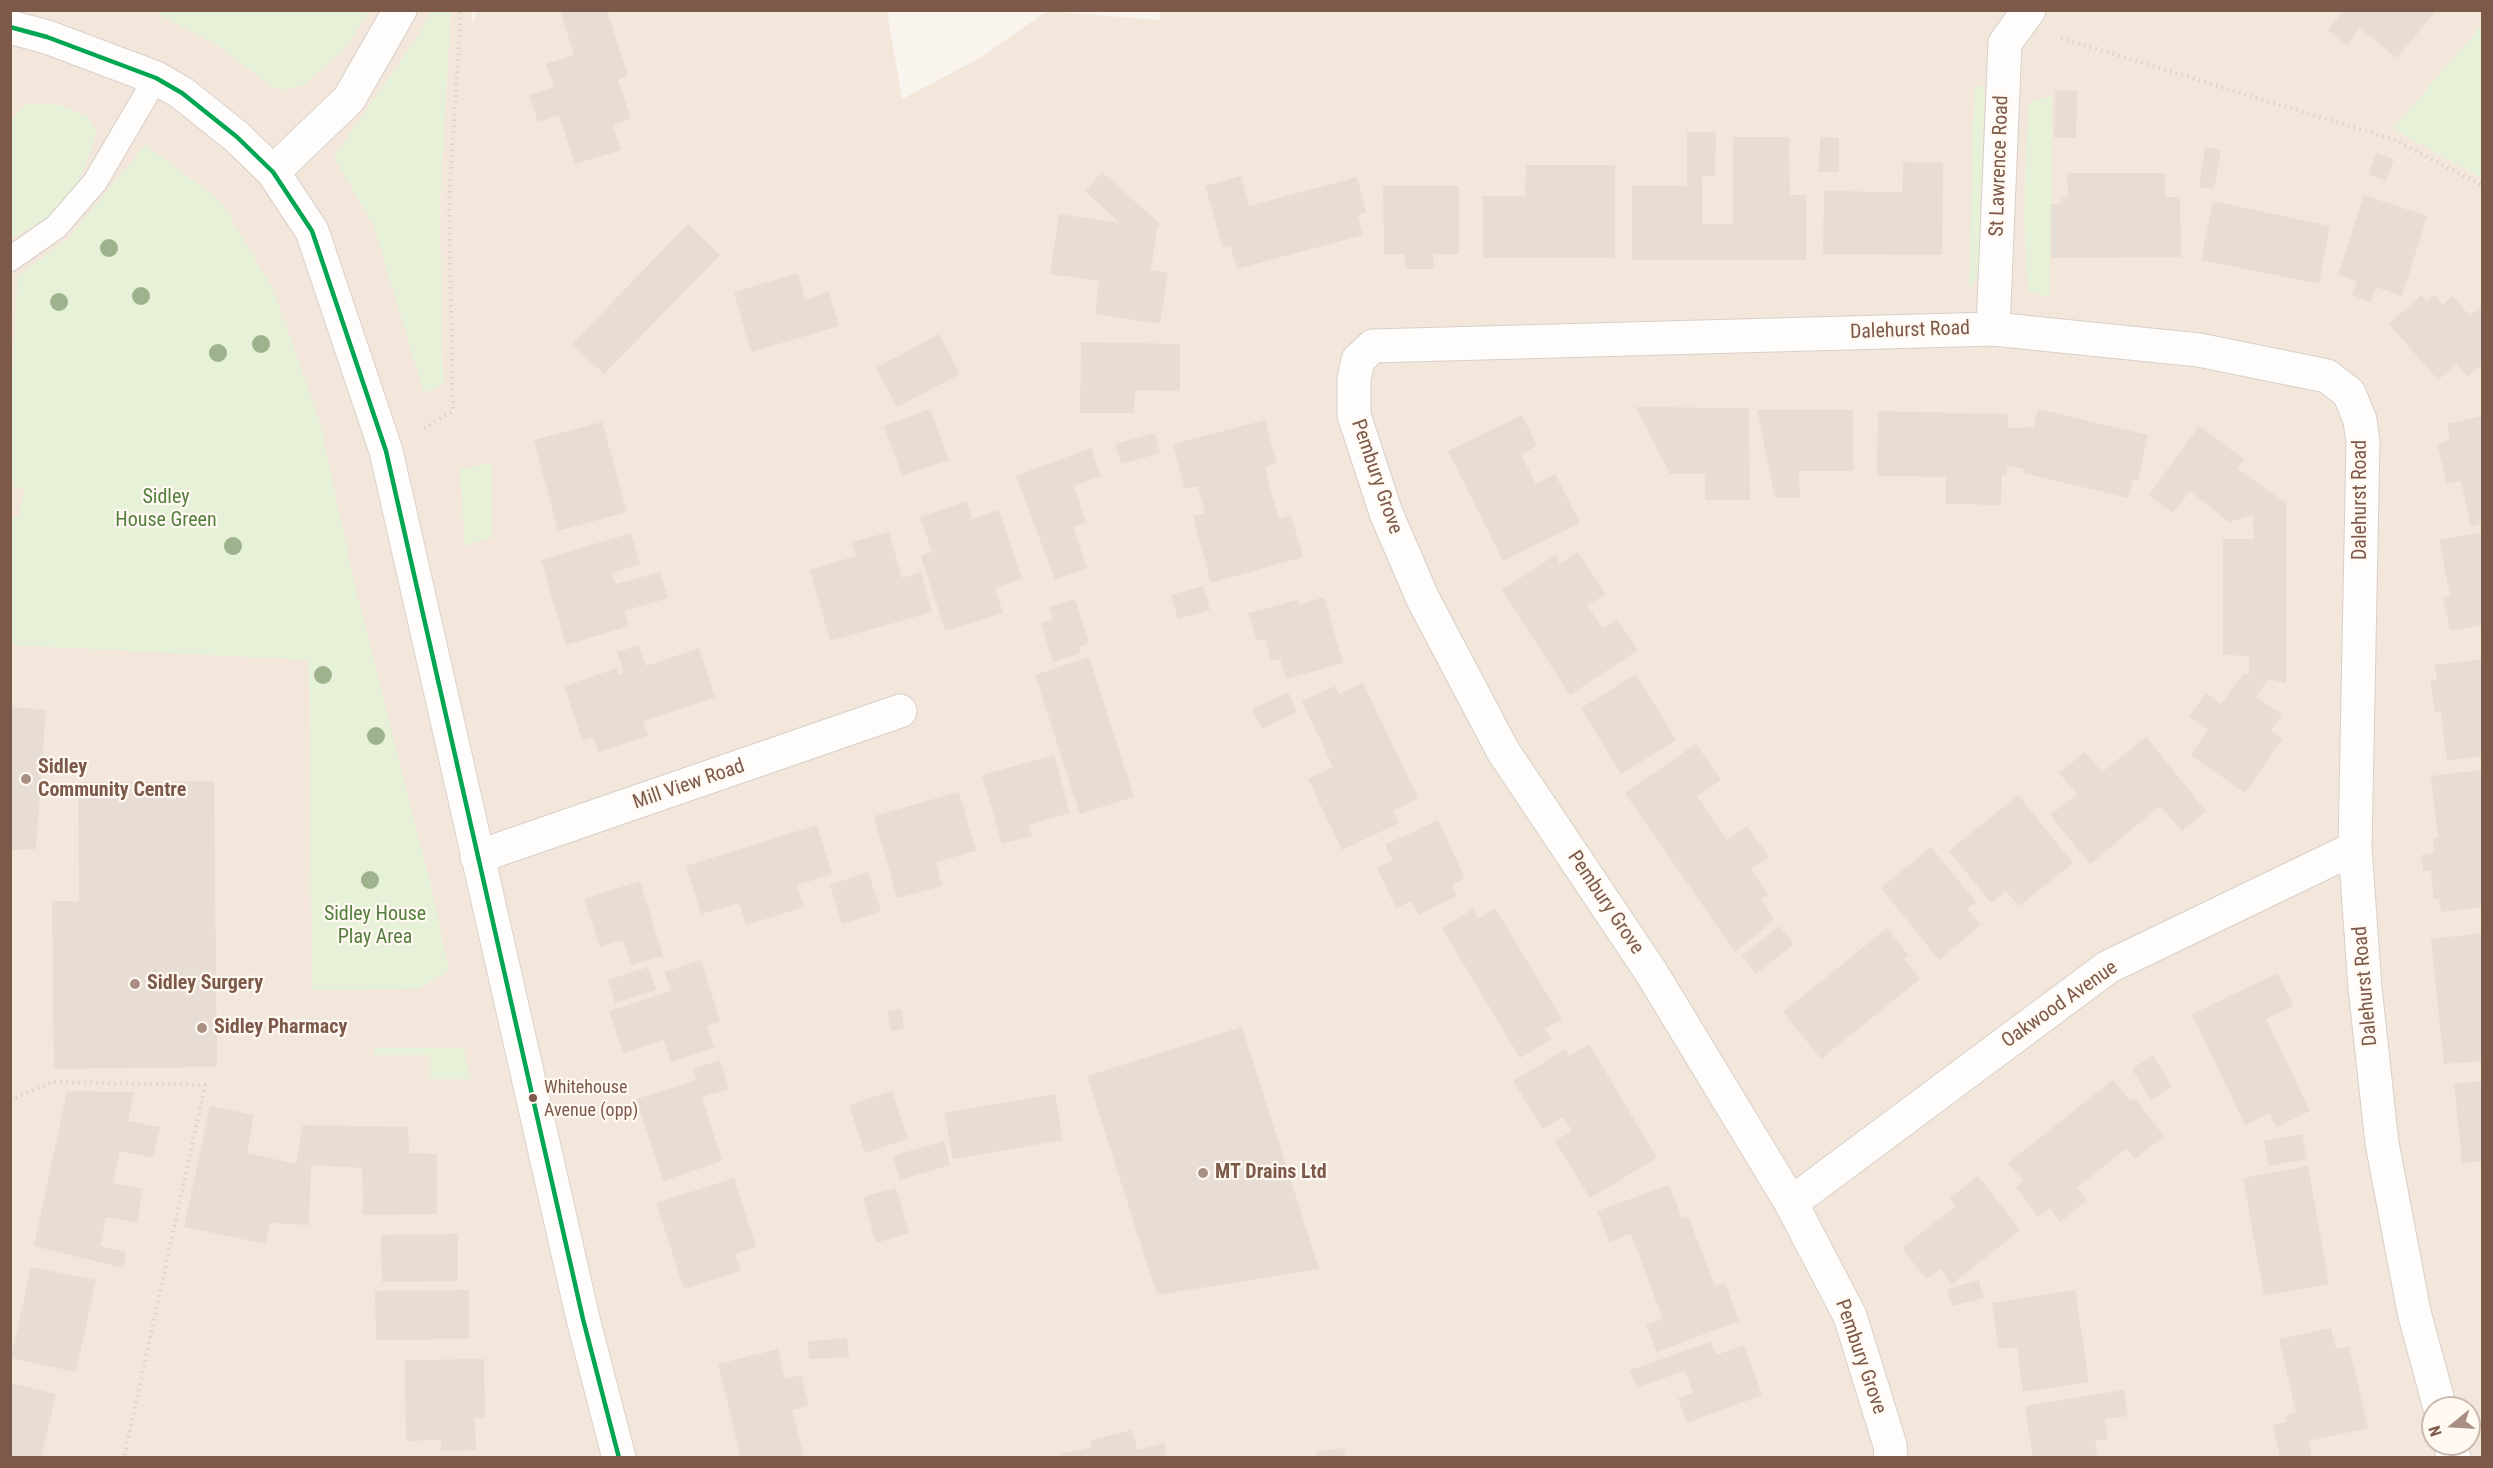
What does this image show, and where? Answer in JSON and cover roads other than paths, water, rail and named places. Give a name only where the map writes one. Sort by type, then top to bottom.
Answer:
[{"type":"street","points":[[273,172],[349,99],[400,10]]},
{"type":"street","name":"St Lawrence Road","points":[[1993,329],[2005,43],[2024,18]]},
{"type":"street","points":[[10,27],[47,37],[156,78],[182,93],[222,124],[273,172],[312,231],[386,451],[583,1319],[619,1458]]},
{"type":"street","name":"Dalehurst Road","points":[[1373,346],[1993,329],[2199,350],[2327,376],[2349,393],[2360,420],[2363,442],[2355,848],[2365,988],[2382,1143],[2414,1312],[2437,1396]]},
{"type":"street","name":"Pembury Grove","points":[[1373,346],[1358,360],[1354,379],[1354,415],[1386,513],[1423,599],[1503,750],[1651,972],[1791,1203],[1850,1316],[1890,1445],[1891,1458]]},
{"type":"street","name":"Mill View Road","points":[[477,857],[900,711]]},
{"type":"street","name":"Oakwood Avenue","points":[[1791,1203],[2108,967],[2355,848]]},
{"type":"lane","points":[[10,259],[56,227],[95,182],[156,78]]},
{"type":"place","name":"Sidley Community Centre","points":[[26,779]]},
{"type":"place","name":"Sidley Surgery","points":[[135,984]]},
{"type":"place","name":"Sidley Pharmacy","points":[[202,1028]]},
{"type":"place","name":"Whitehouse Avenue (opp)","points":[[533,1098]]},
{"type":"place","name":"MT Drains Ltd","points":[[1203,1173]]},
{"type":"park label","name":"Sidley House Green","points":[[166,510]]},
{"type":"park label","name":"Sidley House Play Area","points":[[375,926]]}]
